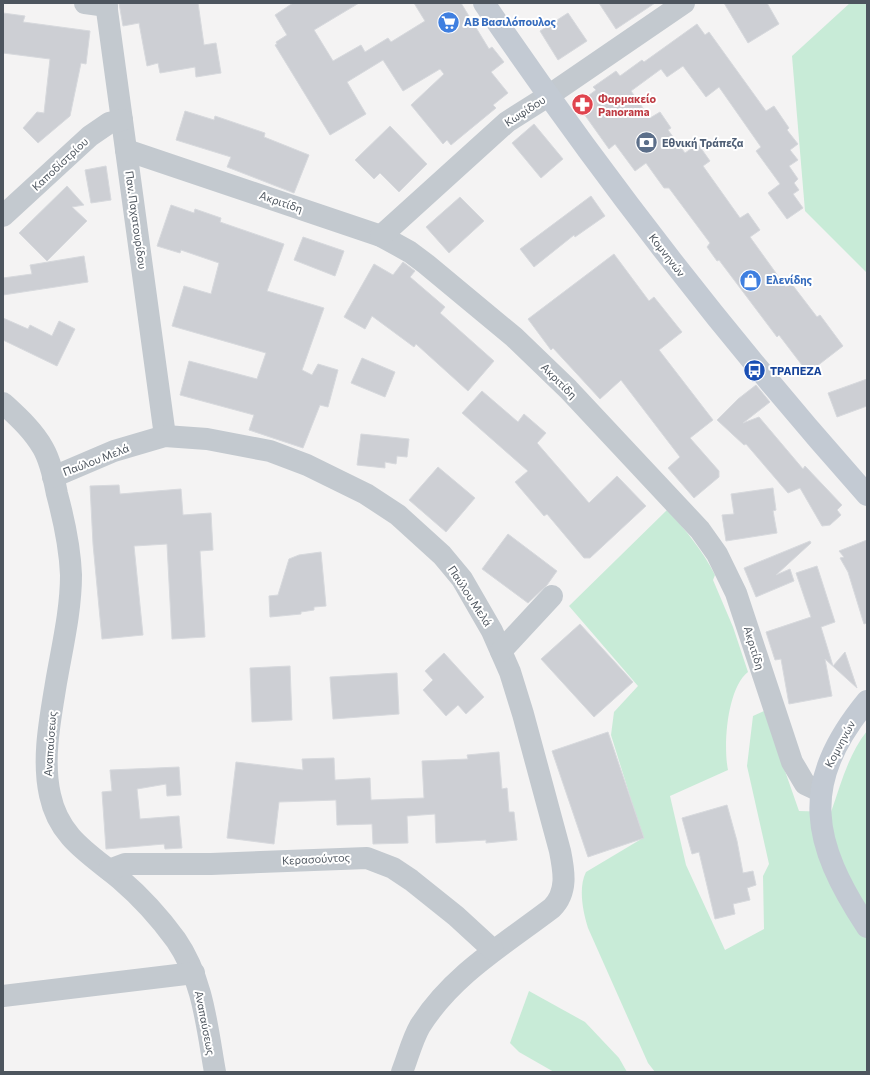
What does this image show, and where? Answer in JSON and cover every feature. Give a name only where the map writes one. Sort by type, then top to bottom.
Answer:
[{"type":"main road","name":"Κομνηνών","points":[[484,3],[548,96],[620,195],[694,288],[867,495]]},
{"type":"main road","name":"Κομνηνών","points":[[867,701],[851,720],[838,742],[827,768],[820,791],[821,826],[830,860],[843,889],[867,926]]},
{"type":"street","points":[[85,3],[106,5]]},
{"type":"street","name":"Κωφίδου","points":[[381,236],[507,122],[548,96],[684,3]]},
{"type":"street","name":"Παν. Παχατουρίδου","points":[[106,5],[165,436]]},
{"type":"street","name":"Καποδίστρίου","points":[[3,216],[90,136],[109,123],[122,120]]},
{"type":"street","name":"Ακριτίδη","points":[[126,150],[381,236],[410,252],[426,264],[514,337],[574,395],[700,530],[717,554],[736,594],[792,762],[805,784],[820,791]]},
{"type":"street","name":"Αναπαύσεως","points":[[3,403],[24,423],[47,455],[64,526],[71,574],[67,618],[49,732],[48,782],[50,798],[64,829],[75,843],[109,870],[136,895],[164,925],[177,942],[194,973],[205,1019],[215,1072]]},
{"type":"street","name":"Παύλου Μελά","points":[[53,477],[114,451],[165,436],[207,439],[270,451],[307,465],[366,494],[398,515],[442,555],[462,579],[483,613],[502,651],[523,714],[552,817],[561,857],[564,886],[560,897],[552,908],[465,972],[431,1012],[420,1028],[402,1072]]},
{"type":"street","points":[[502,651],[552,596]]},
{"type":"street","name":"Κερασούντος","points":[[109,870],[125,864],[211,864],[367,858],[393,868],[411,880],[456,916],[493,950]]},
{"type":"street","points":[[3,996],[194,973]]},
{"type":"green space","points":[[850,3],[867,3],[867,273],[805,211],[792,56]]},
{"type":"green space","points":[[667,510],[681,525],[705,557],[715,575],[713,580],[733,627],[748,672],[741,680],[735,691],[728,718],[726,747],[728,770],[670,796],[686,865],[725,950],[764,929],[763,876],[769,864],[747,766],[753,716],[764,711],[799,811],[831,812],[850,760],[860,740],[867,731],[867,1072],[655,1072],[648,1063],[588,928],[582,900],[582,885],[586,872],[643,838],[611,735],[614,712],[638,686],[569,606]]},
{"type":"green space","points":[[529,991],[585,1022],[619,1058],[627,1072],[554,1072],[519,1052],[510,1043]]},
{"type":"building","points":[[119,3],[198,3],[204,45],[216,43],[221,73],[196,77],[195,67],[160,73],[158,63],[147,66],[139,23],[123,26]]},
{"type":"building","points":[[293,3],[359,3],[314,30],[333,61],[361,45],[365,52],[388,38],[391,42],[425,21],[414,3],[461,3],[489,49],[492,47],[504,62],[491,72],[508,93],[493,105],[496,108],[451,145],[447,140],[443,144],[411,105],[444,74],[440,69],[403,91],[383,60],[347,82],[366,114],[330,135],[275,45],[277,44],[276,42],[287,35],[275,15]]},
{"type":"building","points":[[599,3],[655,3],[616,29]]},
{"type":"building","points":[[724,3],[767,3],[779,24],[748,43]]},
{"type":"building","points":[[3,13],[25,16],[23,22],[90,31],[86,64],[81,63],[70,116],[38,143],[23,128],[37,112],[44,113],[50,59],[3,53]]},
{"type":"building","points":[[568,13],[587,41],[558,60],[540,31]]},
{"type":"building","points":[[697,24],[705,35],[709,32],[766,111],[774,106],[789,128],[787,130],[798,144],[790,150],[798,160],[789,166],[798,179],[794,183],[799,190],[793,194],[803,208],[787,219],[768,193],[780,184],[756,151],[761,147],[719,87],[706,97],[683,66],[667,77],[661,69],[631,91],[650,118],[660,112],[671,128],[668,130],[685,153],[698,144],[710,161],[703,166],[740,218],[748,213],[760,230],[750,237],[786,287],[791,283],[817,317],[820,315],[843,346],[808,373],[779,335],[777,337],[719,260],[717,261],[707,247],[710,243],[669,188],[664,188],[646,163],[635,171],[615,144],[609,149],[577,104],[596,90],[593,87],[616,71],[620,76],[642,60],[644,62]]},
{"type":"building","points":[[185,111],[214,120],[215,116],[265,133],[264,137],[309,155],[294,193],[227,167],[231,157],[176,140]]},
{"type":"building","points":[[534,124],[563,159],[541,178],[512,143]]},
{"type":"building","points":[[390,126],[427,164],[399,192],[380,173],[374,179],[355,160]]},
{"type":"building","points":[[106,166],[111,200],[91,203],[85,170]]},
{"type":"building","points":[[67,186],[84,205],[72,207],[87,221],[47,261],[19,233]]},
{"type":"building","points":[[591,196],[605,216],[575,237],[574,235],[534,267],[520,249]]},
{"type":"building","points":[[460,197],[484,221],[449,253],[426,227]]},
{"type":"building","points":[[171,205],[194,213],[195,209],[221,218],[220,222],[284,244],[267,291],[324,308],[302,370],[312,375],[318,364],[338,370],[328,407],[320,405],[303,448],[249,430],[254,415],[180,395],[189,361],[257,379],[266,353],[172,326],[184,286],[211,294],[219,263],[181,250],[180,253],[157,246]]},
{"type":"building","points":[[303,237],[344,251],[335,276],[294,260]]},
{"type":"building","points":[[614,254],[649,301],[654,297],[682,332],[659,350],[713,420],[690,438],[719,471],[719,477],[694,498],[668,468],[680,457],[621,380],[600,399],[553,348],[551,350],[528,319]]},
{"type":"building","points":[[84,256],[88,282],[3,295],[3,278],[32,274],[30,265]]},
{"type":"building","points":[[403,262],[415,271],[410,277],[445,307],[440,313],[494,361],[468,391],[416,344],[414,347],[372,316],[365,329],[344,317],[374,264],[393,275]]},
{"type":"building","points":[[3,318],[28,329],[30,325],[52,336],[59,321],[75,329],[57,366],[3,340]]},
{"type":"building","points":[[362,358],[395,372],[385,397],[351,383]]},
{"type":"building","points":[[867,379],[867,406],[837,417],[828,393]]},
{"type":"building","points":[[756,385],[770,402],[743,423],[759,417],[803,469],[805,466],[842,505],[837,510],[841,515],[830,525],[822,526],[800,488],[788,493],[746,444],[744,445],[717,420],[738,399]]},
{"type":"building","points":[[482,391],[518,422],[524,414],[546,433],[537,443],[589,503],[617,476],[646,506],[590,558],[584,558],[547,514],[544,516],[515,482],[528,471],[462,413]]},
{"type":"building","points":[[361,434],[409,439],[407,457],[397,456],[396,464],[385,462],[385,468],[357,465]]},
{"type":"building","points":[[438,467],[475,498],[446,532],[409,500]]},
{"type":"building","points":[[119,485],[120,494],[181,489],[183,515],[211,513],[213,550],[200,551],[205,637],[172,639],[167,544],[134,546],[143,635],[102,639],[93,544],[90,486]]},
{"type":"building","points":[[773,488],[776,510],[773,511],[777,533],[726,541],[722,515],[734,514],[731,494]]},
{"type":"building","points":[[508,534],[557,571],[547,585],[528,603],[482,569]]},
{"type":"building","points":[[867,540],[867,623],[864,624],[848,572],[840,558],[844,557],[839,551]]},
{"type":"building","points":[[810,541],[811,543],[776,575],[790,569],[794,581],[756,597],[744,568]]},
{"type":"building","points":[[321,552],[326,606],[314,607],[314,610],[301,612],[301,614],[270,617],[269,596],[278,595],[289,559],[299,555]]},
{"type":"building","points":[[817,566],[835,622],[821,627],[833,666],[845,652],[857,688],[825,659],[832,696],[789,704],[781,659],[775,660],[766,632],[811,617],[796,573]]},
{"type":"building","points":[[580,624],[633,682],[594,717],[541,659]]},
{"type":"building","points":[[444,653],[484,697],[466,714],[458,705],[446,716],[423,690],[433,680],[425,671]]},
{"type":"building","points":[[290,666],[292,720],[252,722],[250,668]]},
{"type":"building","points":[[397,673],[399,714],[333,719],[330,677]]},
{"type":"building","points":[[608,732],[644,838],[588,857],[552,751]]},
{"type":"building","points":[[499,752],[502,789],[507,788],[509,812],[514,812],[517,840],[486,843],[486,840],[436,843],[435,814],[407,816],[408,843],[373,844],[372,824],[337,825],[336,800],[279,802],[274,844],[227,838],[236,762],[303,770],[302,759],[334,758],[335,780],[370,778],[371,800],[424,798],[422,761],[468,759],[467,755]]},
{"type":"building","points":[[179,767],[181,795],[167,796],[166,784],[137,789],[140,819],[179,816],[182,848],[165,849],[164,844],[106,849],[102,792],[112,791],[110,770]]},
{"type":"building","points":[[727,805],[737,841],[743,873],[753,871],[756,885],[747,888],[750,900],[733,904],[735,914],[715,919],[699,852],[692,854],[682,818]]},
{"type":"place","name":"ΑΒ Βασιλόπουλος","points":[[449,22]]},
{"type":"place","name":"Φαρμακείο Panorama","points":[[582,105]]},
{"type":"place","name":"Εθνική Τράπεζα","points":[[646,143]]},
{"type":"place","name":"Ελενίδης","points":[[751,280]]},
{"type":"place","name":"ΤΡΑΠΕΖΑ","points":[[754,371]]}]
